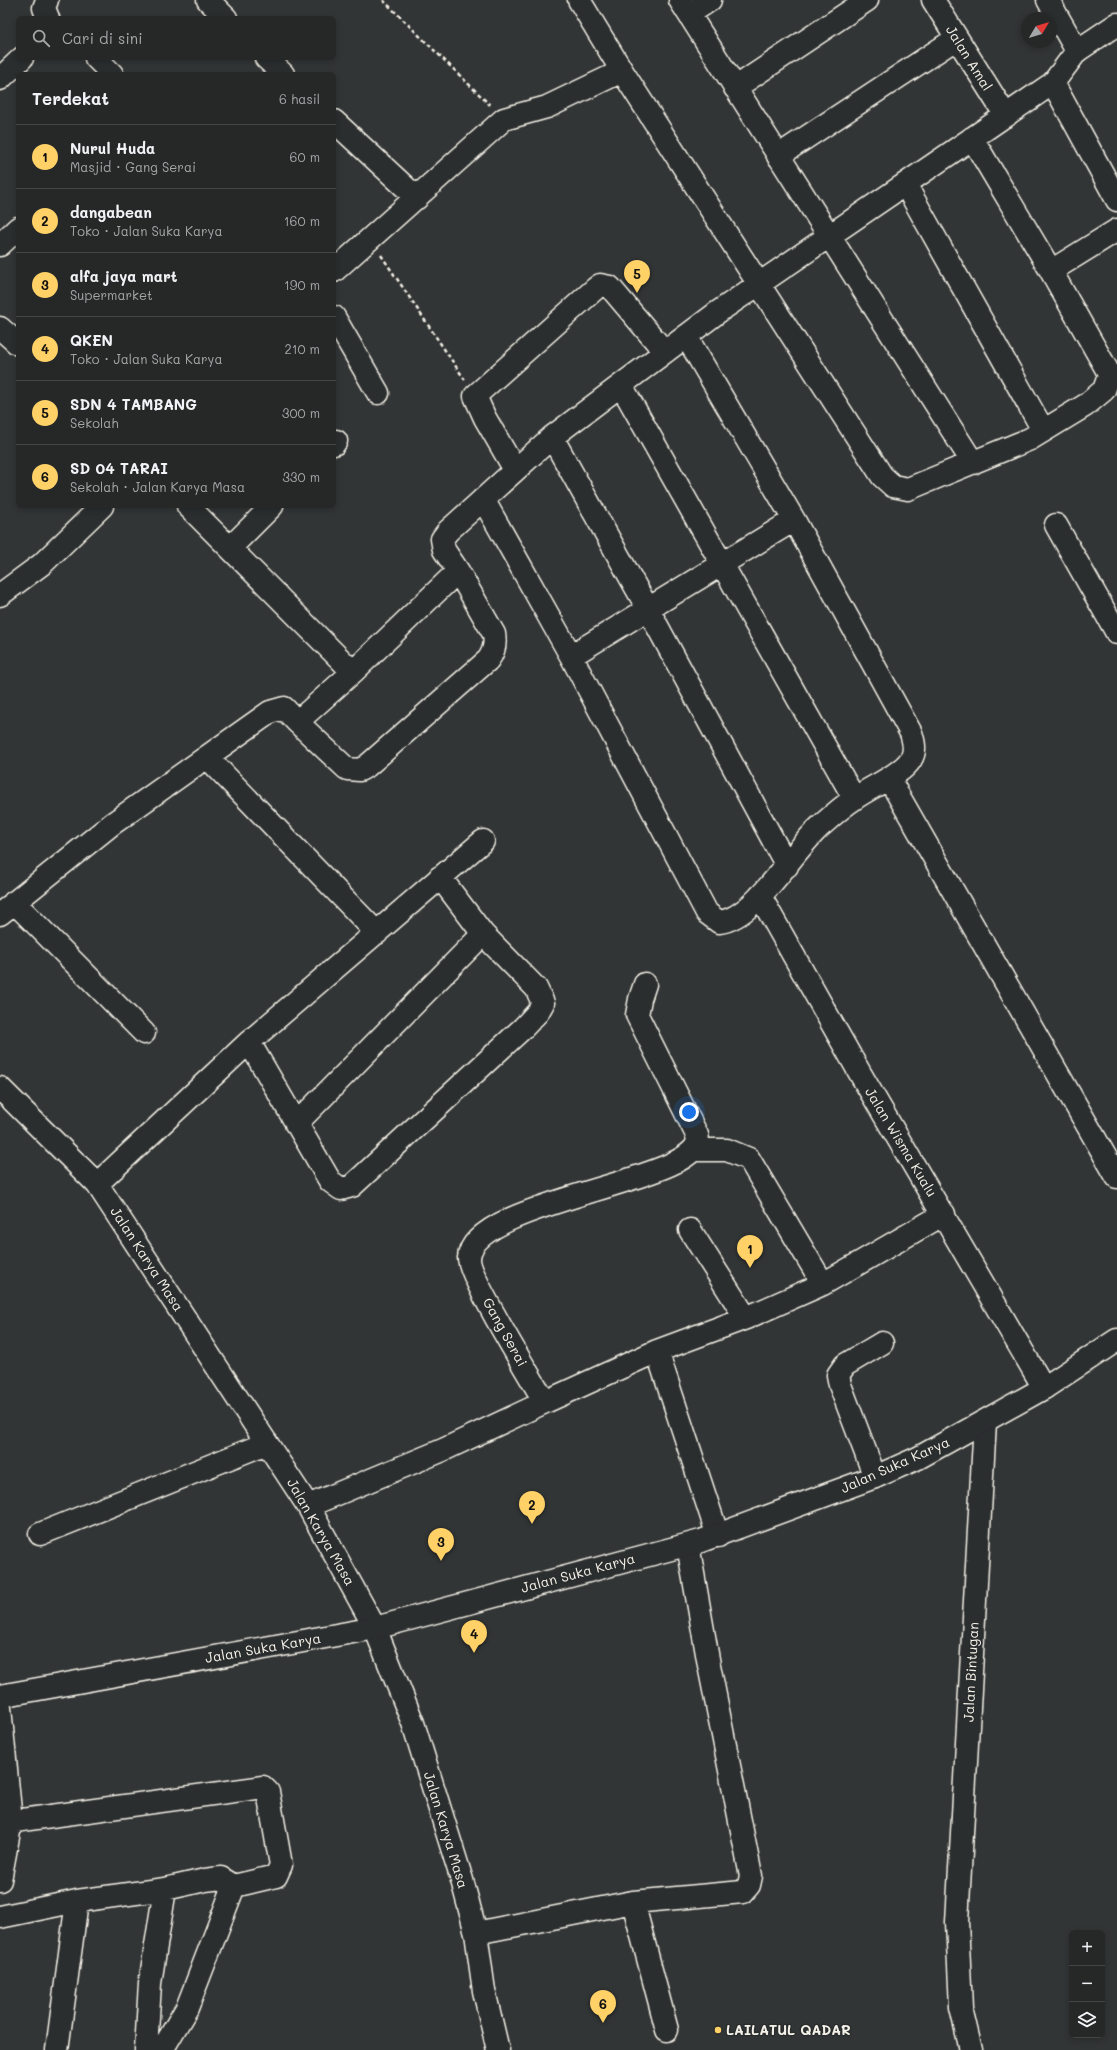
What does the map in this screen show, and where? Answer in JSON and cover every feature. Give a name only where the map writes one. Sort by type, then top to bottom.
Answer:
[{"type":"street","points":[[208,0],[224,16]]},
{"type":"street","points":[[579,0],[622,70],[760,283],[882,476],[893,486],[908,489],[1030,439],[1094,398],[1104,390],[1109,376],[1106,368],[1051,271],[972,138]]},
{"type":"street","points":[[710,0],[684,7],[973,463]]},
{"type":"street","points":[[735,88],[868,0]]},
{"type":"street","name":"Jalan Amal","points":[[933,0],[1006,116]]},
{"type":"street","points":[[1048,0],[1078,51]]},
{"type":"street","points":[[144,1033],[7,908],[112,824],[275,709],[287,709],[297,722],[341,765],[349,770],[360,770],[366,766],[488,660],[494,651],[494,634],[458,571],[444,550],[442,538],[483,498],[552,437],[686,336],[760,283],[1006,116],[1052,83],[1078,51],[1117,24]]},
{"type":"street","points":[[778,156],[957,38]]},
{"type":"street","points":[[0,79],[20,60]]},
{"type":"street","points":[[98,60],[110,72]]},
{"type":"street","points":[[268,60],[281,72]]},
{"type":"street","points":[[336,269],[504,119],[547,107],[583,91],[622,70]]},
{"type":"street","points":[[1052,83],[1117,200]]},
{"type":"street","points":[[336,123],[417,198]]},
{"type":"street","points":[[905,184],[1043,430]]},
{"type":"street","points":[[0,245],[16,230]]},
{"type":"street","points":[[1051,271],[1117,230]]},
{"type":"street","points":[[516,470],[485,418],[475,396],[509,364],[596,288],[600,286],[610,287],[665,352]]},
{"type":"street","points":[[336,320],[378,393]]},
{"type":"street","points":[[483,498],[570,656],[707,914],[719,922],[732,920],[760,896],[819,827],[854,798],[889,779],[910,760],[913,752],[914,740],[794,520],[686,336]]},
{"type":"street","points":[[621,385],[854,798]]},
{"type":"street","points":[[552,437],[648,609],[787,866]]},
{"type":"street","points":[[0,595],[42,564],[100,508]]},
{"type":"street","points":[[190,508],[353,672]]},
{"type":"street","points":[[230,548],[270,508]]},
{"type":"street","points":[[570,656],[794,520]]},
{"type":"street","points":[[1056,525],[1117,633]]},
{"type":"street","points":[[297,722],[353,672],[458,571]]},
{"type":"street","points":[[207,757],[378,933]]},
{"type":"street","points":[[889,779],[1117,1177]]},
{"type":"street","points":[[97,1184],[249,1042],[378,933],[440,877],[483,841]]},
{"type":"street","points":[[249,1042],[330,1180],[341,1189],[352,1186],[523,1028],[542,1006],[540,995],[536,988],[483,934],[440,877]]},
{"type":"street","name":"Jalan Wisma Kualu","points":[[760,896],[861,1075],[944,1214],[1044,1388]]},
{"type":"street","points":[[296,1124],[483,934]]},
{"type":"street","points":[[645,984],[637,1015],[697,1135],[698,1143],[695,1150],[727,1150],[749,1159],[823,1284]]},
{"type":"street","name":"Jalan Karya Masa","points":[[4,1099],[97,1184],[308,1506],[375,1628],[413,1723],[462,1880],[476,1933],[484,1991],[498,2050]]},
{"type":"street","name":"Gang Serai","points":[[545,1402],[486,1298],[470,1266],[469,1258],[471,1249],[474,1244],[502,1223],[536,1209],[679,1162],[695,1150]]},
{"type":"street","points":[[308,1506],[443,1450],[657,1352],[746,1318],[823,1284],[944,1214]]},
{"type":"street","points":[[690,1230],[746,1318]]},
{"type":"street","name":"Jalan Suka Karya","points":[[0,1696],[375,1628],[718,1536],[876,1477],[918,1458],[1044,1388],[1117,1340]]},
{"type":"street","points":[[876,1477],[840,1385],[838,1375],[845,1365],[882,1343]]},
{"type":"street","points":[[657,1352],[718,1536]]},
{"type":"street","name":"Jalan Bintugan","points":[[971,2050],[961,2008],[958,1922],[985,1422]]},
{"type":"street","points":[[40,1534],[267,1443]]},
{"type":"street","points":[[476,1933],[633,1902],[743,1892],[747,1889],[751,1876],[709,1665],[688,1545]]},
{"type":"street","points":[[0,1708],[5,1822],[0,1880]]},
{"type":"street","points":[[0,1917],[78,1901],[165,1890],[221,1878],[234,1886],[276,1876],[280,1865],[268,1792],[263,1788],[5,1822]]},
{"type":"street","points":[[162,2050],[187,2008],[234,1886]]},
{"type":"street","points":[[146,2050],[150,1983],[165,1890]]},
{"type":"street","points":[[57,2050],[78,1901]]},
{"type":"street","points":[[633,1902],[667,2030]]},
{"type":"path","points":[[384,0],[504,119]]},
{"type":"path","points":[[370,239],[475,396]]},
{"type":"place","name":"SDN 4 TAMBANG","points":[[637,293]]},
{"type":"place","name":"Nurul Huda","points":[[750,1268]]},
{"type":"place","name":"dangabean","points":[[532,1524]]},
{"type":"place","name":"alfa jaya mart","points":[[441,1561]]},
{"type":"place","name":"QKEN","points":[[474,1653]]},
{"type":"place","name":"SD 04 TARAI","points":[[603,2023]]},
{"type":"place","name":"LAILATUL QADAR","points":[[718,2030]]}]
